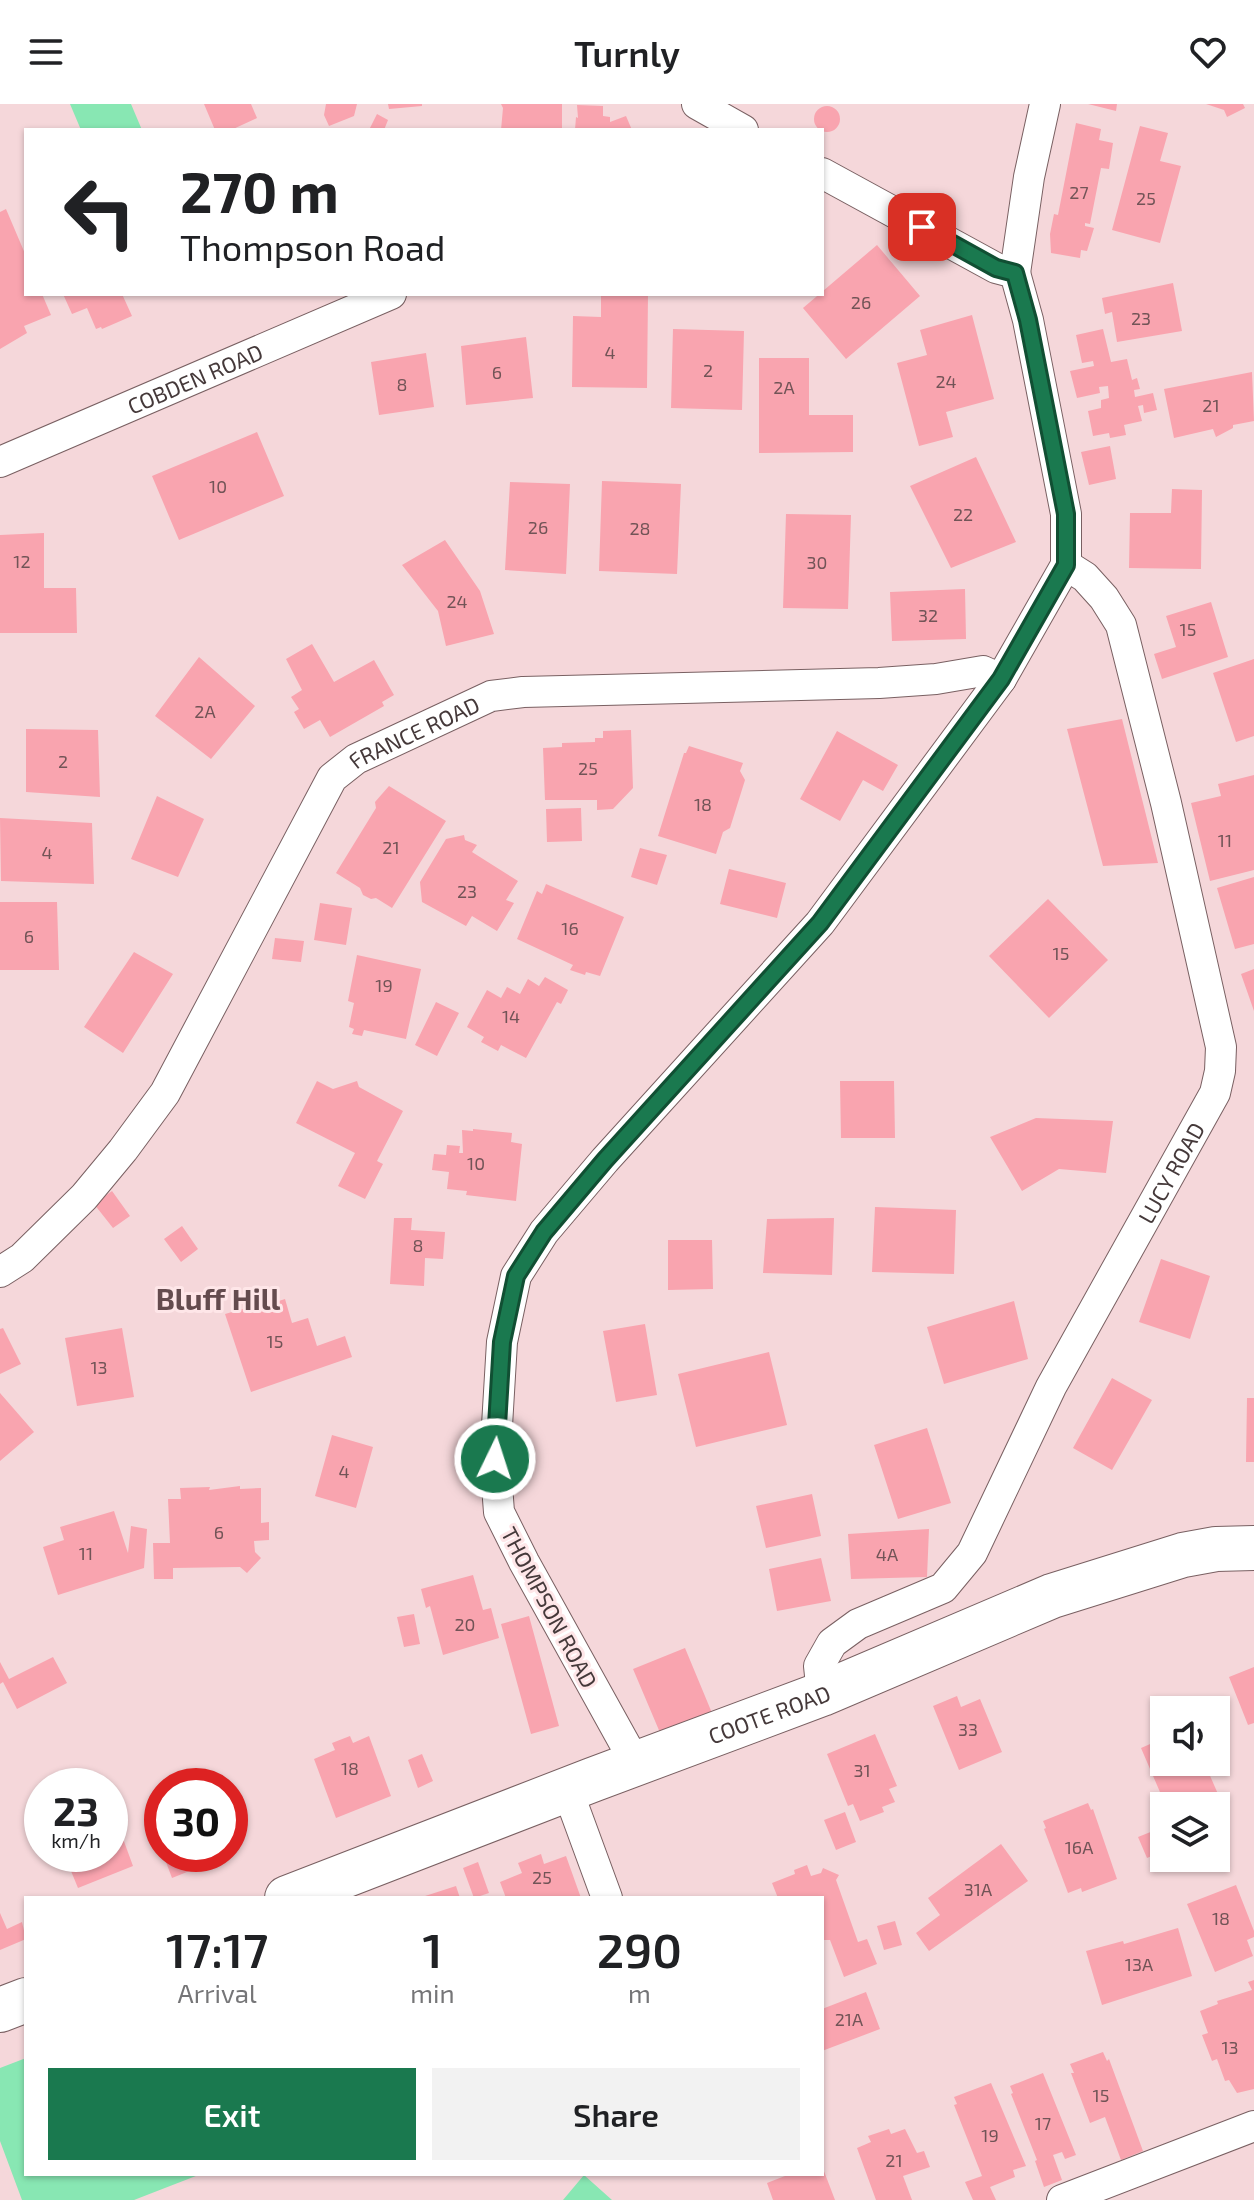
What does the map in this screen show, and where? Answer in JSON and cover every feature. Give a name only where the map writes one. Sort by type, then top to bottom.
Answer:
[{"type":"street","points":[[697,104],[739,128]]},
{"type":"street","points":[[824,174],[996,268],[1015,273],[1029,177],[1045,104]]},
{"type":"street","name":"THOMPSON ROAD","points":[[636,1764],[499,1512],[495,1459],[502,1342],[516,1276],[544,1232],[605,1160],[820,923],[1001,679],[1066,565],[1066,514],[1028,320],[1015,273]]},
{"type":"street","name":"COBDEN ROAD","points":[[0,462],[386,296]]},
{"type":"street","name":"LUCY ROAD","points":[[822,1694],[819,1666],[832,1643],[858,1624],[943,1588],[972,1553],[1051,1387],[1215,1093],[1220,1071],[1221,1047],[1166,803],[1121,625],[1104,598],[1085,577],[1066,565]]},
{"type":"street","name":"FRANCE ROAD","points":[[0,1272],[22,1258],[84,1197],[165,1093],[332,778],[356,759],[491,696],[523,692],[879,683],[936,679],[983,671],[1001,679]]},
{"type":"street","name":"COOTE ROAD","points":[[292,1896],[822,1694],[1052,1596],[1183,1555],[1216,1549],[1254,1548]]},
{"type":"street","points":[[567,1789],[606,1896]]},
{"type":"street","points":[[0,2010],[24,2001]]},
{"type":"street","points":[[1062,2200],[1254,2126]]},
{"type":"green space","points":[[70,104],[131,104],[141,128],[80,128]]},
{"type":"green space","points":[[24,2059],[24,2176],[196,2176],[134,2200],[22,2200],[0,2141],[0,2068]]},
{"type":"green space","points":[[585,2176],[612,2200],[563,2200]]},
{"type":"building","points":[[204,104],[251,104],[257,118],[235,128],[214,128]]},
{"type":"building","points":[[326,104],[357,104],[354,116],[329,126],[324,115]]},
{"type":"building","points":[[388,104],[422,104],[422,106],[389,109]]},
{"type":"building","points":[[501,104],[562,104],[562,128],[501,128]]},
{"type":"building","points":[[1088,104],[1117,104],[1116,111]]},
{"type":"building","points":[[1206,104],[1243,104],[1245,108],[1227,117],[1224,110]]},
{"type":"building","points":[[577,105],[603,106],[603,116],[610,117],[610,122],[626,116],[631,128],[575,128]]},
{"type":"building","points":[[822,107],[832,107],[839,114],[839,124],[832,131],[824,131],[824,128],[818,128],[815,124],[815,114]]},
{"type":"building","points":[[377,114],[388,120],[385,128],[370,128]]},
{"type":"building","points":[[1076,123],[1101,129],[1099,140],[1113,143],[1109,169],[1101,168],[1090,224],[1085,223],[1085,226],[1094,228],[1087,251],[1081,250],[1080,258],[1051,253],[1050,234],[1054,214],[1058,215]]},
{"type":"building","points":[[1140,126],[1168,133],[1160,161],[1181,166],[1160,243],[1112,230]]},
{"type":"building","points":[[6,209],[24,251],[24,296],[43,296],[51,315],[24,326],[27,333],[0,349],[0,212]]},
{"type":"building","points":[[877,245],[920,296],[846,359],[803,308],[817,296],[824,296],[824,290]]},
{"type":"building","points":[[1173,283],[1182,331],[1117,342],[1112,312],[1105,314],[1102,298]]},
{"type":"building","points":[[64,296],[123,296],[132,316],[96,329],[87,308],[72,314]]},
{"type":"building","points":[[601,296],[648,296],[647,388],[572,387],[573,316],[601,317]]},
{"type":"building","points":[[972,315],[994,399],[946,412],[953,437],[919,446],[897,363],[927,355],[920,330]]},
{"type":"building","points":[[673,329],[744,331],[742,410],[671,408]]},
{"type":"building","points":[[1103,329],[1111,362],[1127,359],[1132,380],[1137,378],[1140,389],[1134,390],[1135,397],[1153,393],[1157,410],[1144,413],[1143,405],[1138,406],[1142,421],[1124,425],[1126,435],[1110,438],[1109,433],[1093,436],[1088,411],[1101,408],[1101,400],[1109,398],[1108,386],[1099,387],[1100,393],[1077,398],[1070,371],[1094,366],[1093,361],[1082,363],[1076,335]]},
{"type":"building","points":[[526,337],[533,398],[466,405],[461,346]]},
{"type":"building","points":[[426,353],[434,407],[379,415],[371,362]]},
{"type":"building","points":[[759,358],[809,358],[809,415],[853,415],[853,452],[759,453]]},
{"type":"building","points":[[1252,372],[1254,421],[1233,425],[1233,428],[1216,437],[1213,429],[1174,438],[1164,389]]},
{"type":"building","points":[[257,432],[284,496],[179,540],[152,476]]},
{"type":"building","points":[[1110,446],[1116,479],[1089,485],[1081,452]]},
{"type":"building","points":[[976,457],[1016,542],[951,568],[910,486]]},
{"type":"building","points":[[602,481],[681,484],[677,574],[599,571]]},
{"type":"building","points":[[510,482],[570,484],[566,574],[505,570]]},
{"type":"building","points":[[1172,489],[1202,490],[1201,569],[1129,568],[1130,513],[1171,513]]},
{"type":"building","points":[[786,514],[851,515],[848,609],[783,608]]},
{"type":"building","points":[[44,533],[44,588],[76,588],[77,633],[0,633],[0,535]]},
{"type":"building","points":[[445,540],[480,591],[494,634],[446,646],[438,611],[402,565]]},
{"type":"building","points":[[965,589],[966,639],[892,641],[890,592]]},
{"type":"building","points":[[1211,602],[1228,657],[1162,679],[1154,654],[1176,647],[1166,616]]},
{"type":"building","points":[[312,644],[334,682],[374,660],[394,695],[382,702],[384,706],[330,737],[320,720],[304,729],[294,712],[299,709],[291,697],[302,690],[286,659]]},
{"type":"building","points":[[199,657],[255,706],[211,759],[155,716]]},
{"type":"building","points":[[1254,659],[1254,736],[1236,742],[1213,673]]},
{"type":"building","points":[[1122,719],[1158,863],[1103,866],[1067,729]]},
{"type":"building","points":[[26,729],[98,730],[100,797],[26,792]]},
{"type":"building","points":[[631,730],[633,788],[613,809],[597,810],[597,800],[545,800],[543,748],[562,747],[562,743],[595,742],[595,738],[603,738],[603,731]]},
{"type":"building","points":[[837,731],[898,765],[883,791],[863,780],[840,821],[800,799]]},
{"type":"building","points":[[689,746],[743,763],[740,771],[745,780],[730,828],[723,832],[716,854],[658,836],[684,753]]},
{"type":"building","points":[[1254,775],[1254,870],[1210,881],[1191,803],[1221,796],[1218,784]]},
{"type":"building","points":[[389,786],[446,821],[392,908],[376,898],[363,895],[360,888],[336,873],[376,808],[375,802]]},
{"type":"building","points":[[157,796],[204,819],[178,877],[131,859]]},
{"type":"building","points":[[581,808],[582,841],[547,842],[546,809]]},
{"type":"building","points":[[0,818],[92,823],[94,884],[1,881]]},
{"type":"building","points":[[464,835],[465,840],[477,845],[472,852],[518,881],[506,900],[514,903],[497,931],[472,916],[466,926],[422,902],[420,882],[446,839]]},
{"type":"building","points":[[640,848],[667,855],[657,885],[631,877]]},
{"type":"building","points":[[729,869],[786,883],[777,918],[720,904]]},
{"type":"building","points":[[1254,877],[1254,944],[1235,949],[1217,888]]},
{"type":"building","points":[[546,884],[624,917],[600,976],[570,970],[573,965],[517,939],[537,891],[542,894]]},
{"type":"building","points":[[1048,899],[1108,960],[1049,1018],[989,956]]},
{"type":"building","points":[[0,902],[57,902],[59,970],[0,970]]},
{"type":"building","points":[[320,903],[352,908],[346,945],[314,940]]},
{"type":"building","points":[[275,938],[304,941],[301,962],[272,959]]},
{"type":"building","points":[[134,952],[173,974],[123,1053],[84,1027]]},
{"type":"building","points":[[357,955],[421,969],[406,1039],[364,1030],[362,1036],[352,1034],[354,1029],[349,1027],[354,1003],[348,1001]]},
{"type":"building","points":[[1254,969],[1254,1011],[1241,974]]},
{"type":"building","points":[[545,977],[568,990],[561,1004],[557,1002],[526,1058],[501,1045],[498,1051],[481,1042],[484,1037],[467,1027],[487,990],[501,998],[507,987],[520,994],[528,979],[539,986]]},
{"type":"building","points":[[436,1002],[459,1013],[437,1056],[415,1045]]},
{"type":"building","points":[[317,1081],[333,1089],[357,1081],[359,1087],[403,1111],[377,1161],[383,1164],[365,1199],[338,1186],[355,1153],[296,1123]]},
{"type":"building","points":[[840,1081],[894,1081],[895,1138],[841,1138]]},
{"type":"building","points":[[1036,1118],[1113,1121],[1106,1173],[1059,1169],[1022,1191],[990,1137]]},
{"type":"building","points":[[462,1130],[512,1133],[511,1142],[522,1144],[516,1201],[466,1195],[467,1191],[447,1189],[449,1172],[432,1170],[434,1154],[446,1155],[447,1145],[460,1146],[459,1153],[463,1153]]},
{"type":"building","points":[[112,1191],[130,1216],[113,1228],[94,1204]]},
{"type":"building","points":[[875,1207],[956,1210],[954,1274],[872,1272]]},
{"type":"building","points":[[394,1218],[412,1218],[411,1230],[445,1232],[443,1259],[425,1258],[424,1286],[390,1284]]},
{"type":"building","points":[[834,1218],[832,1275],[763,1273],[767,1219]]},
{"type":"building","points":[[182,1226],[198,1249],[181,1262],[164,1239]]},
{"type":"building","points":[[668,1240],[712,1240],[713,1289],[668,1290]]},
{"type":"building","points":[[1161,1259],[1210,1276],[1190,1339],[1139,1322]]},
{"type":"building","points":[[285,1299],[292,1323],[308,1318],[317,1346],[345,1336],[352,1357],[251,1392],[225,1314],[246,1308],[248,1311]]},
{"type":"building","points":[[1014,1301],[1028,1359],[944,1384],[927,1327]]},
{"type":"building","points":[[645,1324],[657,1395],[616,1402],[603,1331]]},
{"type":"building","points":[[3,1328],[21,1364],[0,1374],[0,1329]]},
{"type":"building","points":[[122,1328],[134,1397],[77,1406],[65,1338]]},
{"type":"building","points":[[769,1352],[787,1425],[696,1447],[678,1374]]},
{"type":"building","points":[[1112,1378],[1152,1400],[1112,1470],[1073,1448]]},
{"type":"building","points":[[0,1393],[34,1432],[0,1461]]},
{"type":"building","points":[[1247,1398],[1254,1398],[1254,1462],[1246,1462]]},
{"type":"building","points":[[927,1428],[951,1503],[898,1519],[874,1445]]},
{"type":"building","points":[[332,1435],[373,1447],[356,1508],[315,1496]]},
{"type":"building","points":[[240,1486],[240,1489],[261,1488],[261,1523],[269,1522],[269,1540],[254,1541],[255,1552],[261,1558],[247,1573],[240,1567],[173,1568],[173,1579],[154,1579],[153,1543],[170,1543],[168,1499],[181,1499],[180,1488],[210,1487],[209,1490]]},
{"type":"building","points":[[812,1494],[821,1536],[766,1548],[756,1506]]},
{"type":"building","points":[[114,1511],[128,1553],[131,1526],[147,1529],[144,1568],[58,1595],[43,1547],[64,1540],[60,1527]]},
{"type":"building","points":[[929,1529],[927,1577],[851,1579],[848,1534]]},
{"type":"building","points":[[821,1558],[831,1601],[777,1611],[769,1569]]},
{"type":"building","points":[[473,1575],[483,1610],[491,1608],[499,1638],[443,1655],[430,1606],[426,1608],[421,1589]]},
{"type":"building","points":[[414,1614],[420,1644],[404,1647],[397,1617]]},
{"type":"building","points":[[529,1616],[559,1726],[531,1734],[501,1624]]},
{"type":"building","points":[[685,1648],[712,1713],[661,1735],[633,1669]]},
{"type":"building","points":[[53,1657],[67,1683],[17,1709],[3,1682],[0,1684],[0,1662],[9,1679]]},
{"type":"building","points":[[1254,1667],[1254,1723],[1248,1725],[1229,1677]]},
{"type":"building","points":[[957,1696],[961,1707],[980,1699],[1002,1752],[959,1770],[933,1706]]},
{"type":"building","points":[[875,1734],[897,1786],[889,1789],[895,1802],[882,1807],[884,1812],[860,1821],[853,1804],[848,1806],[827,1754]]},
{"type":"building","points":[[350,1736],[353,1743],[369,1736],[391,1796],[336,1818],[314,1759],[335,1750],[332,1743]]},
{"type":"building","points":[[1150,1744],[1150,1769],[1141,1748]]},
{"type":"building","points":[[422,1754],[433,1781],[418,1788],[408,1760]]},
{"type":"building","points":[[1153,1776],[1210,1776],[1217,1792],[1160,1792]]},
{"type":"building","points":[[1088,1803],[1093,1809],[1117,1879],[1082,1892],[1081,1888],[1068,1893],[1043,1821]]},
{"type":"building","points":[[845,1812],[856,1842],[836,1850],[824,1820]]},
{"type":"building","points":[[1150,1832],[1150,1857],[1147,1858],[1138,1837]]},
{"type":"building","points":[[1001,1844],[1028,1881],[929,1951],[916,1933],[940,1915],[928,1898]]},
{"type":"building","points":[[541,1854],[544,1864],[566,1856],[580,1896],[505,1896],[500,1882],[522,1873],[518,1863]]},
{"type":"building","points":[[478,1862],[489,1893],[473,1896],[463,1868]]},
{"type":"building","points":[[807,1865],[811,1876],[821,1873],[823,1868],[839,1875],[836,1880],[858,1942],[867,1939],[877,1964],[844,1977],[830,1940],[824,1940],[824,1896],[777,1896],[772,1883],[795,1874],[794,1870]]},
{"type":"building","points":[[71,1872],[118,1872],[78,1888]]},
{"type":"building","points":[[170,1872],[187,1872],[172,1878]]},
{"type":"building","points":[[1236,1885],[1254,1931],[1254,1937],[1247,1940],[1253,1956],[1215,1972],[1187,1904]]},
{"type":"building","points":[[456,1886],[459,1896],[425,1896]]},
{"type":"building","points":[[0,1913],[7,1929],[22,1922],[24,1940],[0,1950]]},
{"type":"building","points":[[895,1921],[902,1945],[884,1950],[877,1926]]},
{"type":"building","points":[[1178,1928],[1192,1976],[1102,2005],[1086,1951],[1123,1941],[1124,1944]]},
{"type":"building","points":[[1254,1980],[1254,2089],[1237,2093],[1229,2080],[1225,2081],[1217,2059],[1212,2061],[1202,2035],[1208,2033],[1200,2011],[1218,2004],[1217,2001],[1252,1990],[1248,1982]]},
{"type":"building","points":[[866,1992],[880,2029],[824,2050],[824,2008]]},
{"type":"building","points":[[1103,2052],[1107,2061],[1109,2059],[1143,2151],[1121,2160],[1105,2117],[1090,2123],[1071,2073],[1074,2073],[1070,2064]]},
{"type":"building","points":[[1043,2073],[1076,2155],[1065,2159],[1062,2152],[1053,2155],[1062,2180],[1044,2187],[1010,2086]]},
{"type":"building","points":[[991,2083],[1026,2166],[1013,2170],[1015,2177],[990,2187],[996,2200],[973,2200],[965,2182],[982,2176],[954,2105],[957,2104],[954,2097]]},
{"type":"building","points":[[889,2129],[891,2134],[905,2129],[917,2153],[924,2151],[930,2167],[903,2176],[912,2200],[876,2200],[857,2148],[871,2142],[868,2136]]},
{"type":"building","points":[[824,2171],[835,2200],[773,2200],[767,2183],[785,2176],[824,2176]]},
{"type":"district","name":"Bluff Hill","points":[[218,1298]]},
{"type":"route","points":[[495,1459],[502,1342],[516,1276],[544,1232],[605,1160],[820,923],[1001,679],[1066,565],[1066,514],[1028,320],[1015,273],[996,268],[922,227]]}]
